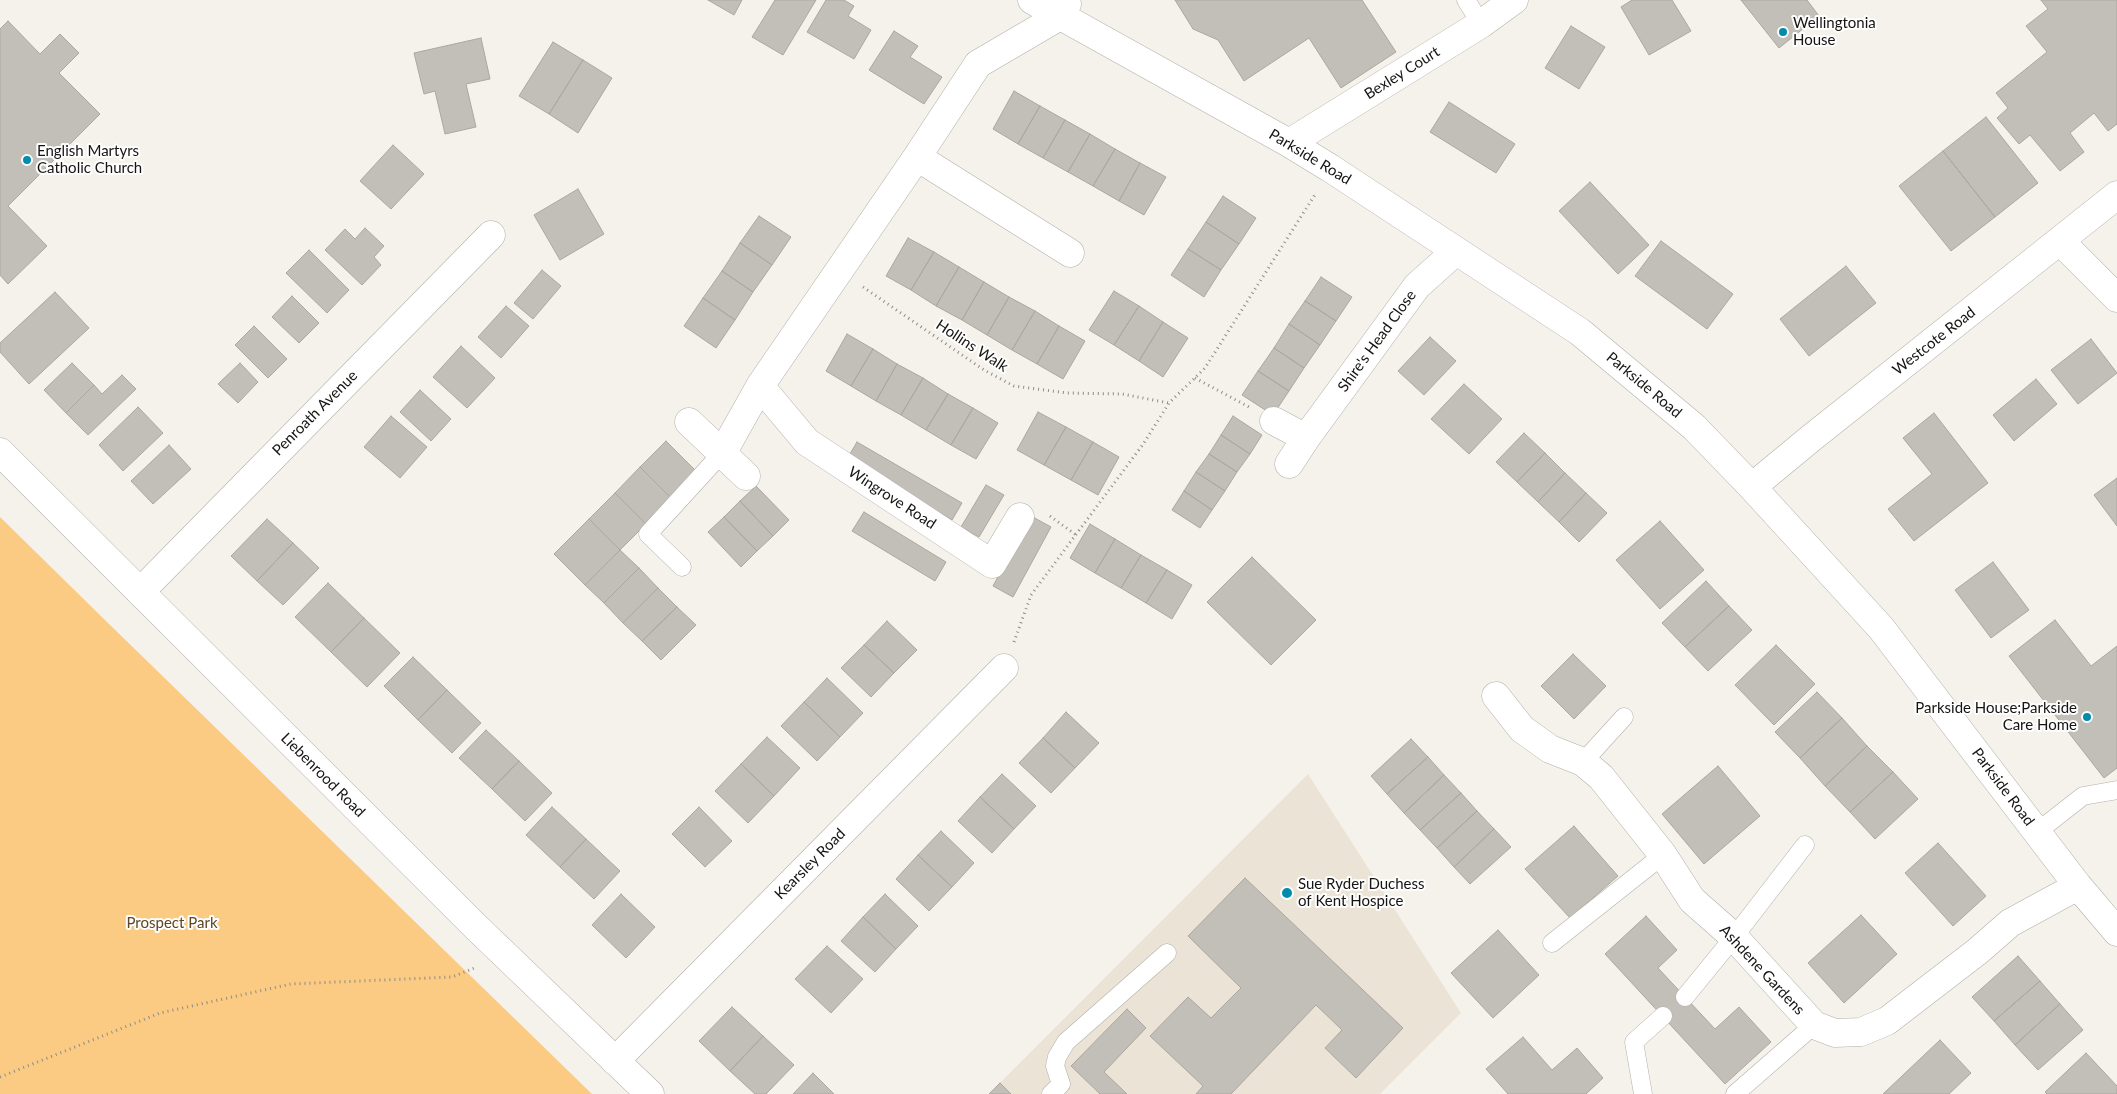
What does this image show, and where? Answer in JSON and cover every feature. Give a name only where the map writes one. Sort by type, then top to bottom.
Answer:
[{"type":"street","name":"Parkside Road","points":[[1032,0],[1065,8],[1330,168],[1580,332],[1694,427],[1752,487],[1881,628],[2078,886],[2117,932]]},
{"type":"street","name":"Bexley Court","points":[[1289,142],[1481,24],[1514,0]]},
{"type":"street","points":[[723,452],[760,386],[917,158],[978,64],[1065,8]]},
{"type":"street","points":[[917,158],[1070,253]]},
{"type":"street","name":"Westcote Road","points":[[1752,487],[1810,439],[2061,242],[2117,195]]},
{"type":"street","name":"Penroath Avenue","points":[[140,592],[491,235]]},
{"type":"street","points":[[2061,242],[2117,298]]},
{"type":"street","name":"Shire's Head Close","points":[[1289,464],[1417,286],[1456,251]]},
{"type":"street","name":"Wingrove Road","points":[[760,386],[807,442],[992,564],[1020,517]]},
{"type":"street","points":[[1274,421],[1306,438]]},
{"type":"street","points":[[689,422],[723,452],[746,476]]},
{"type":"street","name":"Liebenrood Road","points":[[0,452],[507,957],[650,1094]]},
{"type":"street","name":"Kearsley Road","points":[[615,1061],[1004,668]]},
{"type":"street","name":"Ashdene Gardens","points":[[1496,696],[1522,729],[1550,749],[1583,762],[1601,777],[1663,855],[1692,900],[1734,937],[1814,1025],[1835,1033],[1861,1032],[1887,1021],[1978,951],[2010,923],[2078,886]]},
{"type":"lane","points":[[1466,0],[1481,24]]},
{"type":"lane","points":[[682,568],[648,534],[723,452]]},
{"type":"lane","points":[[1583,762],[1624,717]]},
{"type":"lane","points":[[2037,832],[2083,796],[2117,790]]},
{"type":"lane","points":[[1685,997],[1805,845]]},
{"type":"lane","points":[[1552,943],[1663,855]]},
{"type":"lane","points":[[1051,1094],[1061,1084],[1055,1066],[1057,1057],[1066,1042],[1167,953]]},
{"type":"lane","points":[[1643,1094],[1634,1042],[1663,1016]]},
{"type":"lane","points":[[1735,1094],[1814,1025]]},
{"type":"path","points":[[1004,668],[1031,595],[1144,443],[1169,403],[1205,368],[1330,168]]},
{"type":"path","name":"Hollins Walk","points":[[840,268],[866,290],[984,370],[1014,386],[1067,393],[1122,394],[1169,403]]},
{"type":"path","points":[[1195,378],[1274,421]]},
{"type":"path","points":[[0,1077],[160,1013],[291,984],[452,977],[507,957]]},
{"type":"shaded area","name":"Sue Ryder Duchess of Kent Hospice","points":[[1308,774],[1461,1013],[1380,1094],[989,1094]]},
{"type":"green space","name":"Prospect Park","points":[[0,517],[108,623],[592,1094],[0,1094]]},
{"type":"building","points":[[708,0],[742,0],[734,15]]},
{"type":"building","points":[[775,0],[816,0],[783,55],[752,37]]},
{"type":"building","points":[[826,0],[844,0],[854,6],[848,16],[871,30],[854,59],[807,32]]},
{"type":"building","points":[[1175,0],[1362,0],[1396,52],[1341,88],[1309,38],[1244,81],[1218,40],[1193,29]]},
{"type":"building","points":[[1632,0],[1672,0],[1691,31],[1649,55],[1621,7]]},
{"type":"building","name":"Wellingtonia House","points":[[1741,0],[1807,0],[1819,16],[1779,48]]},
{"type":"building","points":[[2041,0],[2117,0],[2117,124],[2108,131],[2094,113],[2070,133],[2084,152],[2060,171],[2030,135],[2019,144],[1997,118],[2008,108],[1996,93],[2047,52],[2026,26],[2048,9]]},
{"type":"building","name":"English Martyrs Catholic Church","points":[[8,21],[40,54],[60,34],[79,53],[59,73],[100,114],[8,206],[47,246],[8,284],[0,275],[0,29]]},
{"type":"building","points":[[1571,26],[1605,47],[1579,89],[1545,68]]},
{"type":"building","points":[[894,31],[918,46],[910,57],[942,77],[924,104],[869,70]]},
{"type":"building","points":[[481,38],[490,79],[466,84],[476,127],[445,134],[435,91],[424,94],[414,53]]},
{"type":"building","points":[[553,42],[583,60],[549,114],[519,96]]},
{"type":"building","points":[[583,60],[612,78],[578,133],[549,114]]},
{"type":"building","points":[[1014,91],[1040,106],[1018,144],[993,129]]},
{"type":"building","points":[[1449,102],[1515,144],[1496,173],[1430,132]]},
{"type":"building","points":[[1040,106],[1065,120],[1043,158],[1018,144]]},
{"type":"building","points":[[1986,117],[2038,183],[1995,217],[1943,151]]},
{"type":"building","points":[[1065,120],[1090,134],[1068,172],[1043,158]]},
{"type":"building","points":[[1090,134],[1115,149],[1093,186],[1068,172]]},
{"type":"building","points":[[393,145],[424,174],[391,209],[360,181]]},
{"type":"building","points":[[1115,149],[1140,163],[1119,201],[1093,186]]},
{"type":"building","points":[[1943,151],[1995,217],[1951,251],[1899,186]]},
{"type":"building","points":[[1140,163],[1166,177],[1144,215],[1119,201]]},
{"type":"building","points":[[1590,182],[1649,245],[1618,274],[1559,211]]},
{"type":"building","points":[[578,189],[604,234],[560,260],[534,215]]},
{"type":"building","points":[[1223,196],[1256,218],[1239,244],[1206,222]]},
{"type":"building","points":[[759,216],[791,237],[772,265],[740,243]]},
{"type":"building","points":[[1206,222],[1239,244],[1221,270],[1188,249]]},
{"type":"building","points":[[365,228],[384,246],[374,257],[381,265],[362,285],[325,250],[345,229],[355,239]]},
{"type":"building","points":[[908,238],[934,252],[911,290],[886,276]]},
{"type":"building","points":[[1661,241],[1733,294],[1707,329],[1635,276]]},
{"type":"building","points":[[740,243],[772,265],[753,292],[722,271]]},
{"type":"building","points":[[1188,249],[1221,270],[1204,297],[1171,275]]},
{"type":"building","points":[[309,250],[349,290],[327,313],[286,273]]},
{"type":"building","points":[[934,252],[959,267],[936,306],[911,290]]},
{"type":"building","points":[[1846,266],[1876,303],[1809,356],[1780,319]]},
{"type":"building","points":[[959,267],[984,282],[962,320],[936,306]]},
{"type":"building","points":[[542,270],[561,286],[533,319],[514,303]]},
{"type":"building","points":[[722,271],[753,292],[735,320],[703,298]]},
{"type":"building","points":[[1321,277],[1352,297],[1336,321],[1305,301]]},
{"type":"building","points":[[984,282],[1009,297],[987,335],[962,320]]},
{"type":"building","points":[[1114,291],[1139,306],[1114,345],[1089,330]]},
{"type":"building","points":[[55,292],[89,328],[29,384],[0,352],[0,343]]},
{"type":"building","points":[[292,296],[319,323],[299,343],[272,317]]},
{"type":"building","points":[[1009,297],[1035,311],[1012,350],[987,335]]},
{"type":"building","points":[[703,298],[735,320],[716,348],[684,326]]},
{"type":"building","points":[[1305,301],[1336,321],[1320,345],[1289,324]]},
{"type":"building","points":[[506,306],[529,326],[501,358],[478,337]]},
{"type":"building","points":[[1139,306],[1163,322],[1139,361],[1114,345]]},
{"type":"building","points":[[1035,311],[1059,326],[1037,364],[1012,350]]},
{"type":"building","points":[[1163,322],[1188,338],[1163,377],[1139,361]]},
{"type":"building","points":[[1289,324],[1320,345],[1304,368],[1274,348]]},
{"type":"building","points":[[254,326],[287,359],[268,378],[235,345]]},
{"type":"building","points":[[1059,326],[1085,341],[1063,379],[1037,364]]},
{"type":"building","points":[[847,334],[873,349],[851,386],[826,371]]},
{"type":"building","points":[[1430,337],[1456,361],[1424,395],[1398,371]]},
{"type":"building","points":[[2091,339],[2117,373],[2078,404],[2051,370]]},
{"type":"building","points":[[461,346],[495,378],[467,408],[433,377]]},
{"type":"building","points":[[1274,348],[1304,368],[1289,391],[1258,371]]},
{"type":"building","points":[[873,349],[897,364],[876,401],[851,386]]},
{"type":"building","points":[[72,363],[94,385],[66,413],[44,390]]},
{"type":"building","points":[[240,363],[258,382],[238,403],[218,384]]},
{"type":"building","points":[[897,364],[923,378],[901,415],[876,401]]},
{"type":"building","points":[[1258,371],[1289,391],[1273,415],[1242,395]]},
{"type":"building","points":[[122,375],[136,389],[88,435],[66,413],[94,385],[102,394]]},
{"type":"building","points":[[923,378],[948,394],[926,430],[901,415]]},
{"type":"building","points":[[2036,379],[2057,404],[2014,441],[1993,415]]},
{"type":"building","points":[[1464,384],[1502,419],[1469,454],[1431,419]]},
{"type":"building","points":[[420,390],[451,419],[431,441],[400,412]]},
{"type":"building","points":[[948,394],[973,408],[951,445],[926,430]]},
{"type":"building","points":[[138,407],[163,433],[123,471],[99,445]]},
{"type":"building","points":[[973,408],[998,423],[976,459],[951,445]]},
{"type":"building","points":[[1038,412],[1066,427],[1044,465],[1017,450]]},
{"type":"building","points":[[1934,413],[1988,483],[1914,541],[1888,509],[1932,474],[1903,438]]},
{"type":"building","points":[[391,416],[427,447],[400,478],[364,447]]},
{"type":"building","points":[[1233,416],[1262,435],[1250,454],[1221,435]]},
{"type":"building","points":[[1066,427],[1093,442],[1071,480],[1044,465]]},
{"type":"building","points":[[1524,433],[1545,453],[1517,482],[1496,462]]},
{"type":"building","points":[[1221,435],[1250,454],[1237,472],[1209,454]]},
{"type":"building","points":[[666,441],[697,472],[671,498],[640,467]]},
{"type":"building","points":[[857,442],[962,503],[952,520],[847,459]]},
{"type":"building","points":[[1093,442],[1119,457],[1098,495],[1071,480]]},
{"type":"building","points":[[169,445],[191,469],[153,504],[131,481]]},
{"type":"building","points":[[1545,453],[1565,473],[1538,502],[1517,482]]},
{"type":"building","points":[[1209,454],[1237,472],[1225,491],[1196,472]]},
{"type":"building","points":[[640,467],[671,498],[646,524],[615,493]]},
{"type":"building","points":[[1196,472],[1225,491],[1212,510],[1184,491]]},
{"type":"building","points":[[1565,473],[1586,493],[1559,522],[1538,502]]},
{"type":"building","points":[[2117,478],[2117,526],[2094,495]]},
{"type":"building","points":[[986,485],[1004,495],[979,537],[961,527]]},
{"type":"building","points":[[756,486],[789,520],[773,536],[740,501]]},
{"type":"building","points":[[1184,491],[1212,510],[1200,528],[1172,510]]},
{"type":"building","points":[[615,493],[646,524],[620,550],[589,519]]},
{"type":"building","points":[[1586,493],[1607,513],[1579,542],[1559,522]]},
{"type":"building","points":[[740,501],[773,536],[757,551],[724,517]]},
{"type":"building","points":[[864,512],[946,562],[935,581],[852,531]]},
{"type":"building","points":[[1031,516],[1051,527],[1013,597],[993,586]]},
{"type":"building","points":[[724,517],[757,551],[741,567],[708,532]]},
{"type":"building","points":[[267,519],[293,543],[257,581],[231,556]]},
{"type":"building","points":[[589,519],[620,550],[585,585],[554,554]]},
{"type":"building","points":[[1660,521],[1704,570],[1660,609],[1616,560]]},
{"type":"building","points":[[1090,524],[1115,539],[1095,573],[1070,558]]},
{"type":"building","points":[[1115,539],[1141,555],[1121,588],[1095,573]]},
{"type":"building","points":[[293,543],[319,568],[283,605],[257,581]]},
{"type":"building","points":[[620,550],[639,568],[604,603],[585,585]]},
{"type":"building","points":[[1141,555],[1167,570],[1146,603],[1121,588]]},
{"type":"building","points":[[1252,557],[1316,620],[1271,665],[1207,602]]},
{"type":"building","points":[[1993,562],[2029,610],[1991,638],[1955,590]]},
{"type":"building","points":[[639,568],[658,588],[623,623],[604,603]]},
{"type":"building","points":[[1167,570],[1192,585],[1172,619],[1146,603]]},
{"type":"building","points":[[1706,581],[1729,606],[1685,647],[1662,623]]},
{"type":"building","points":[[328,583],[364,618],[331,652],[295,617]]},
{"type":"building","points":[[658,588],[677,607],[642,641],[623,623]]},
{"type":"building","points":[[1729,606],[1752,630],[1708,671],[1685,647]]},
{"type":"building","points":[[677,607],[696,625],[661,660],[642,641]]},
{"type":"building","points":[[364,618],[400,653],[367,687],[331,652]]},
{"type":"building","name":"Parkside House;Parkside Care Home","points":[[2055,620],[2091,666],[2117,646],[2117,768],[2104,778],[2009,656]]},
{"type":"building","points":[[887,621],[917,650],[894,673],[864,645]]},
{"type":"building","points":[[864,645],[894,673],[871,697],[841,668]]},
{"type":"building","points":[[1776,645],[1815,684],[1774,725],[1735,685]]},
{"type":"building","points":[[1573,654],[1606,686],[1574,719],[1541,686]]},
{"type":"building","points":[[413,657],[447,690],[418,720],[384,686]]},
{"type":"building","points":[[827,678],[863,713],[840,737],[804,702]]},
{"type":"building","points":[[447,690],[481,723],[452,753],[418,720]]},
{"type":"building","points":[[1817,692],[1842,718],[1800,758],[1775,732]]},
{"type":"building","points":[[804,702],[840,737],[817,761],[781,726]]},
{"type":"building","points":[[1066,712],[1099,743],[1075,768],[1043,738]]},
{"type":"building","points":[[1842,718],[1867,746],[1825,786],[1800,758]]},
{"type":"building","points":[[486,730],[519,761],[492,789],[459,758]]},
{"type":"building","points":[[767,737],[800,768],[774,796],[741,764]]},
{"type":"building","points":[[1043,738],[1075,768],[1051,793],[1019,763]]},
{"type":"building","points":[[1411,739],[1428,757],[1387,794],[1371,776]]},
{"type":"building","points":[[1867,746],[1893,772],[1850,812],[1825,786]]},
{"type":"building","points":[[1428,757],[1444,775],[1404,813],[1387,794]]},
{"type":"building","points":[[519,761],[552,793],[525,821],[492,789]]},
{"type":"building","points":[[741,764],[774,796],[748,823],[715,791]]},
{"type":"building","points":[[1718,766],[1760,816],[1704,864],[1662,814]]},
{"type":"building","points":[[1893,772],[1918,799],[1875,839],[1850,812]]},
{"type":"building","points":[[1002,774],[1036,806],[1014,829],[980,797]]},
{"type":"building","points":[[1444,775],[1461,793],[1420,830],[1404,813]]},
{"type":"building","points":[[1461,793],[1477,811],[1437,848],[1420,830]]},
{"type":"building","points":[[980,797],[1014,829],[992,853],[958,821]]},
{"type":"building","points":[[552,807],[586,839],[560,867],[526,835]]},
{"type":"building","points":[[699,807],[732,841],[705,867],[672,834]]},
{"type":"building","points":[[1477,811],[1494,829],[1454,867],[1437,848]]},
{"type":"building","points":[[1574,826],[1618,876],[1570,918],[1525,869]]},
{"type":"building","points":[[1494,829],[1511,847],[1470,884],[1454,867]]},
{"type":"building","points":[[941,831],[974,863],[952,887],[918,855]]},
{"type":"building","points":[[586,839],[620,871],[594,899],[560,867]]},
{"type":"building","points":[[1938,843],[1986,896],[1953,926],[1905,873]]},
{"type":"building","points":[[918,855],[952,887],[929,911],[896,879]]},
{"type":"building","points":[[1245,878],[1403,1028],[1356,1078],[1325,1048],[1342,1030],[1316,1005],[1231,1094],[1196,1094],[1203,1086],[1150,1036],[1188,997],[1211,1018],[1241,988],[1188,936]]},
{"type":"building","points":[[621,894],[655,927],[626,958],[592,925]]},
{"type":"building","points":[[885,894],[918,926],[896,949],[863,917]]},
{"type":"building","points":[[1861,915],[1897,954],[1844,1003],[1808,963]]},
{"type":"building","points":[[1646,916],[1677,950],[1658,968],[1715,1029],[1739,1007],[1771,1042],[1725,1084],[1605,954]]},
{"type":"building","points":[[863,917],[896,949],[875,972],[841,941]]},
{"type":"building","points":[[1498,930],[1539,975],[1493,1018],[1451,973]]},
{"type":"building","points":[[827,946],[863,979],[831,1013],[795,979]]},
{"type":"building","points":[[2018,956],[2040,981],[1994,1021],[1972,997]]},
{"type":"building","points":[[2040,981],[2060,1004],[2015,1045],[1994,1021]]},
{"type":"building","points":[[2060,1004],[2083,1030],[2038,1070],[2015,1045]]},
{"type":"building","points":[[732,1007],[763,1036],[730,1071],[699,1041]]},
{"type":"building","points":[[1127,1009],[1146,1028],[1104,1072],[1127,1094],[1100,1094],[1071,1066]]},
{"type":"building","points":[[763,1036],[794,1065],[766,1094],[755,1094],[730,1071]]},
{"type":"building","points":[[1523,1037],[1552,1070],[1577,1048],[1603,1078],[1586,1094],[1508,1094],[1486,1069]]},
{"type":"building","points":[[1940,1040],[1971,1073],[1949,1094],[1883,1094]]},
{"type":"building","points":[[2086,1053],[2117,1086],[2117,1094],[2047,1094],[2045,1092]]},
{"type":"building","points":[[813,1073],[834,1094],[793,1094]]},
{"type":"building","points":[[1000,1083],[1011,1094],[989,1094]]},
{"type":"place","name":"Wellingtonia House","points":[[1783,32]]},
{"type":"place","name":"English Martyrs Catholic Church","points":[[27,160]]},
{"type":"place","name":"Parkside House;Parkside Care Home","points":[[2087,717]]},
{"type":"place","name":"Sue Ryder Duchess of Kent Hospice","points":[[1287,893]]}]
